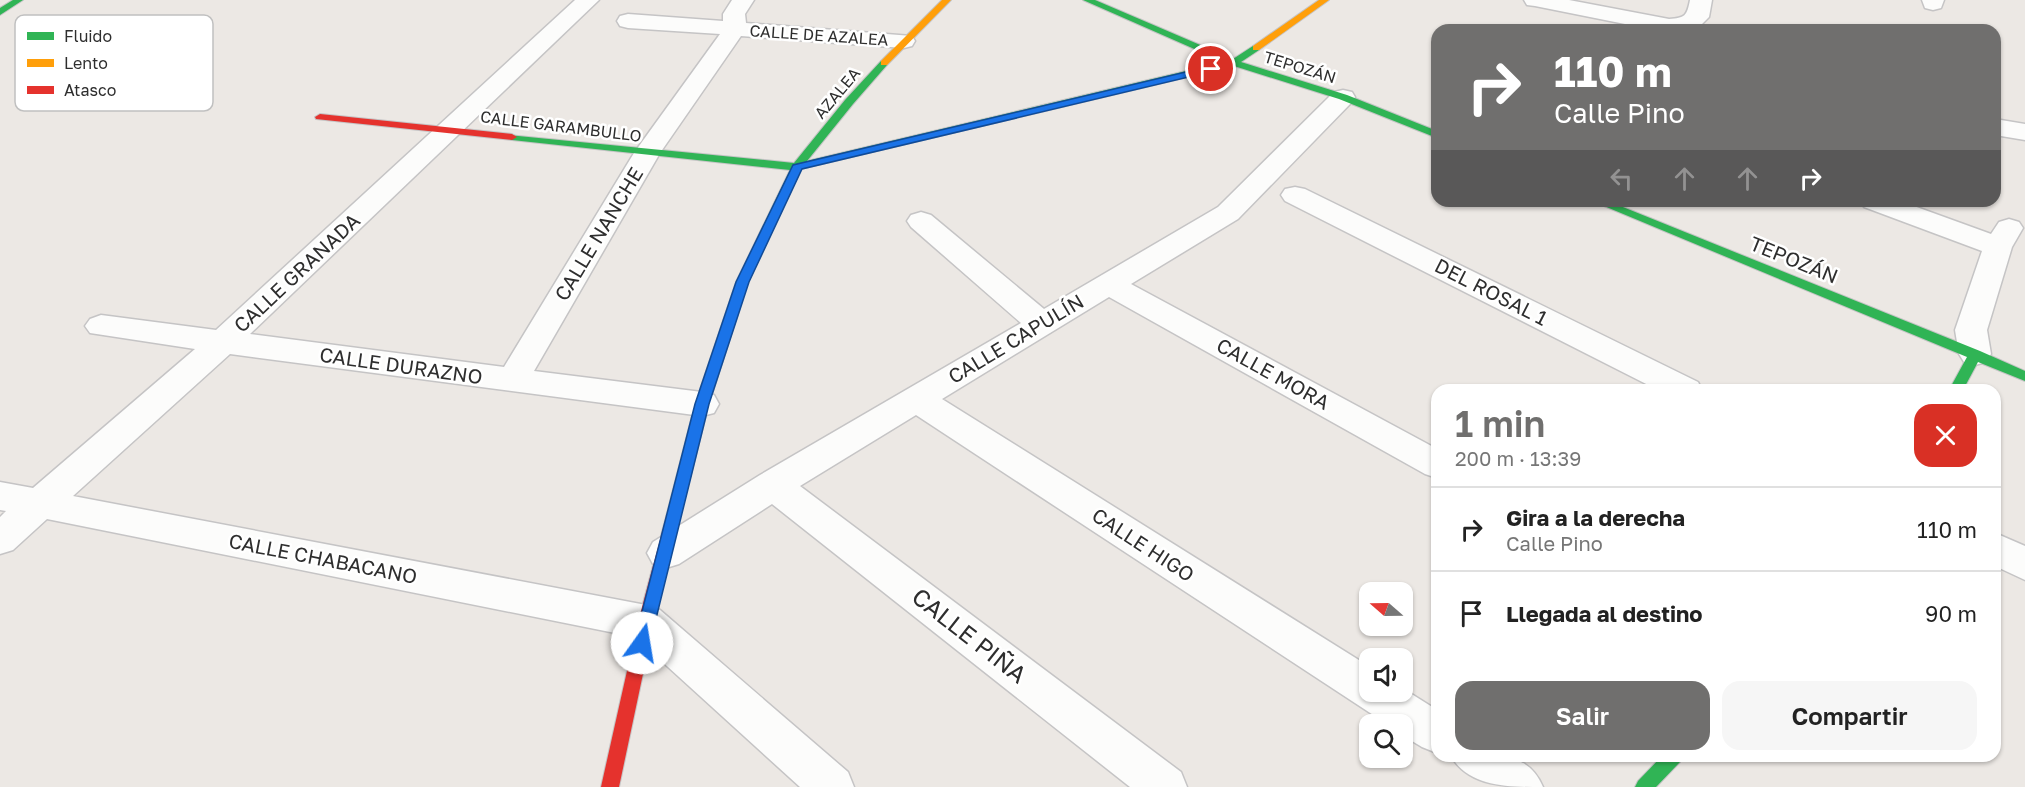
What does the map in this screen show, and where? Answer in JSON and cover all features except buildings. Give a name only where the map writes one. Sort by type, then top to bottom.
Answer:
[{"type":"street","points":[[0,12],[19,0]]},
{"type":"street","name":"CALLE GRANADA","points":[[0,539],[222,342],[588,0]]},
{"type":"street","name":"CALLE NANCHE","points":[[512,381],[647,153],[735,29],[734,14],[743,0]]},
{"type":"street","name":"AZALEA","points":[[610,787],[646,622],[666,553],[702,404],[742,282],[797,167],[849,102],[904,41],[947,0]]},
{"type":"street","name":"TEPOZÁN","points":[[1087,0],[1234,63],[1343,97],[1431,133]]},
{"type":"street","points":[[1234,63],[1325,0]]},
{"type":"street","points":[[1535,0],[1659,24]]},
{"type":"street","points":[[1690,24],[1698,17],[1701,0]]},
{"type":"street","name":"CALLE DE AZALEA","points":[[628,21],[904,41]]},
{"type":"street","name":"CALLE GARAMBULLO","points":[[320,117],[797,167],[1234,63]]},
{"type":"street","name":"CALLE CAPULÍN","points":[[666,553],[773,484],[1228,213],[1343,97]]},
{"type":"street","points":[[2001,128],[2025,132]]},
{"type":"street","name":"DEL ROSAL 1","points":[[1295,195],[1674,384]]},
{"type":"street","name":"TEPOZÁN","points":[[1613,207],[2025,376]]},
{"type":"street","points":[[1895,207],[2004,238],[1971,330],[1975,354],[1959,384]]},
{"type":"street","points":[[921,220],[1042,324]]},
{"type":"street","name":"CALLE MORA","points":[[1108,284],[1431,462]]},
{"type":"street","name":"CALLE DURAZNO","points":[[101,326],[702,404]]},
{"type":"street","name":"CALLE HIGO","points":[[916,399],[1359,683]]},
{"type":"street","name":"CALLE PIÑA","points":[[773,484],[1165,787]]},
{"type":"street","name":"CALLE CHABACANO","points":[[0,496],[646,622]]},
{"type":"street","points":[[2001,551],[2025,564]]},
{"type":"street","points":[[646,622],[832,787]]},
{"type":"street","name":"CALLE HIGO","points":[[1388,702],[1431,729]]},
{"type":"street","points":[[1482,762],[1521,787]]},
{"type":"street","points":[[1644,787],[1668,762]]},
{"type":"traffic: fast","points":[[0,12],[19,0]]},
{"type":"traffic: fast","points":[[1087,0],[1234,63],[1343,97],[1431,133]]},
{"type":"traffic: fast","points":[[512,137],[797,167],[1234,63],[1256,48]]},
{"type":"traffic: fast","points":[[673,517],[702,404],[742,282],[797,167],[849,102],[884,63]]},
{"type":"traffic: fast","points":[[1613,207],[2025,376]]},
{"type":"traffic: fast","points":[[1959,384],[1975,354]]},
{"type":"traffic: fast","points":[[1644,787],[1668,762]]},
{"type":"traffic: slow","points":[[884,63],[947,0]]},
{"type":"traffic: slow","points":[[1256,48],[1325,0]]},
{"type":"traffic: jam","points":[[320,117],[512,137]]},
{"type":"traffic: jam","points":[[610,787],[646,622],[673,517]]},
{"type":"route","points":[[642,643],[702,404],[742,282],[797,167],[1211,69]]}]
